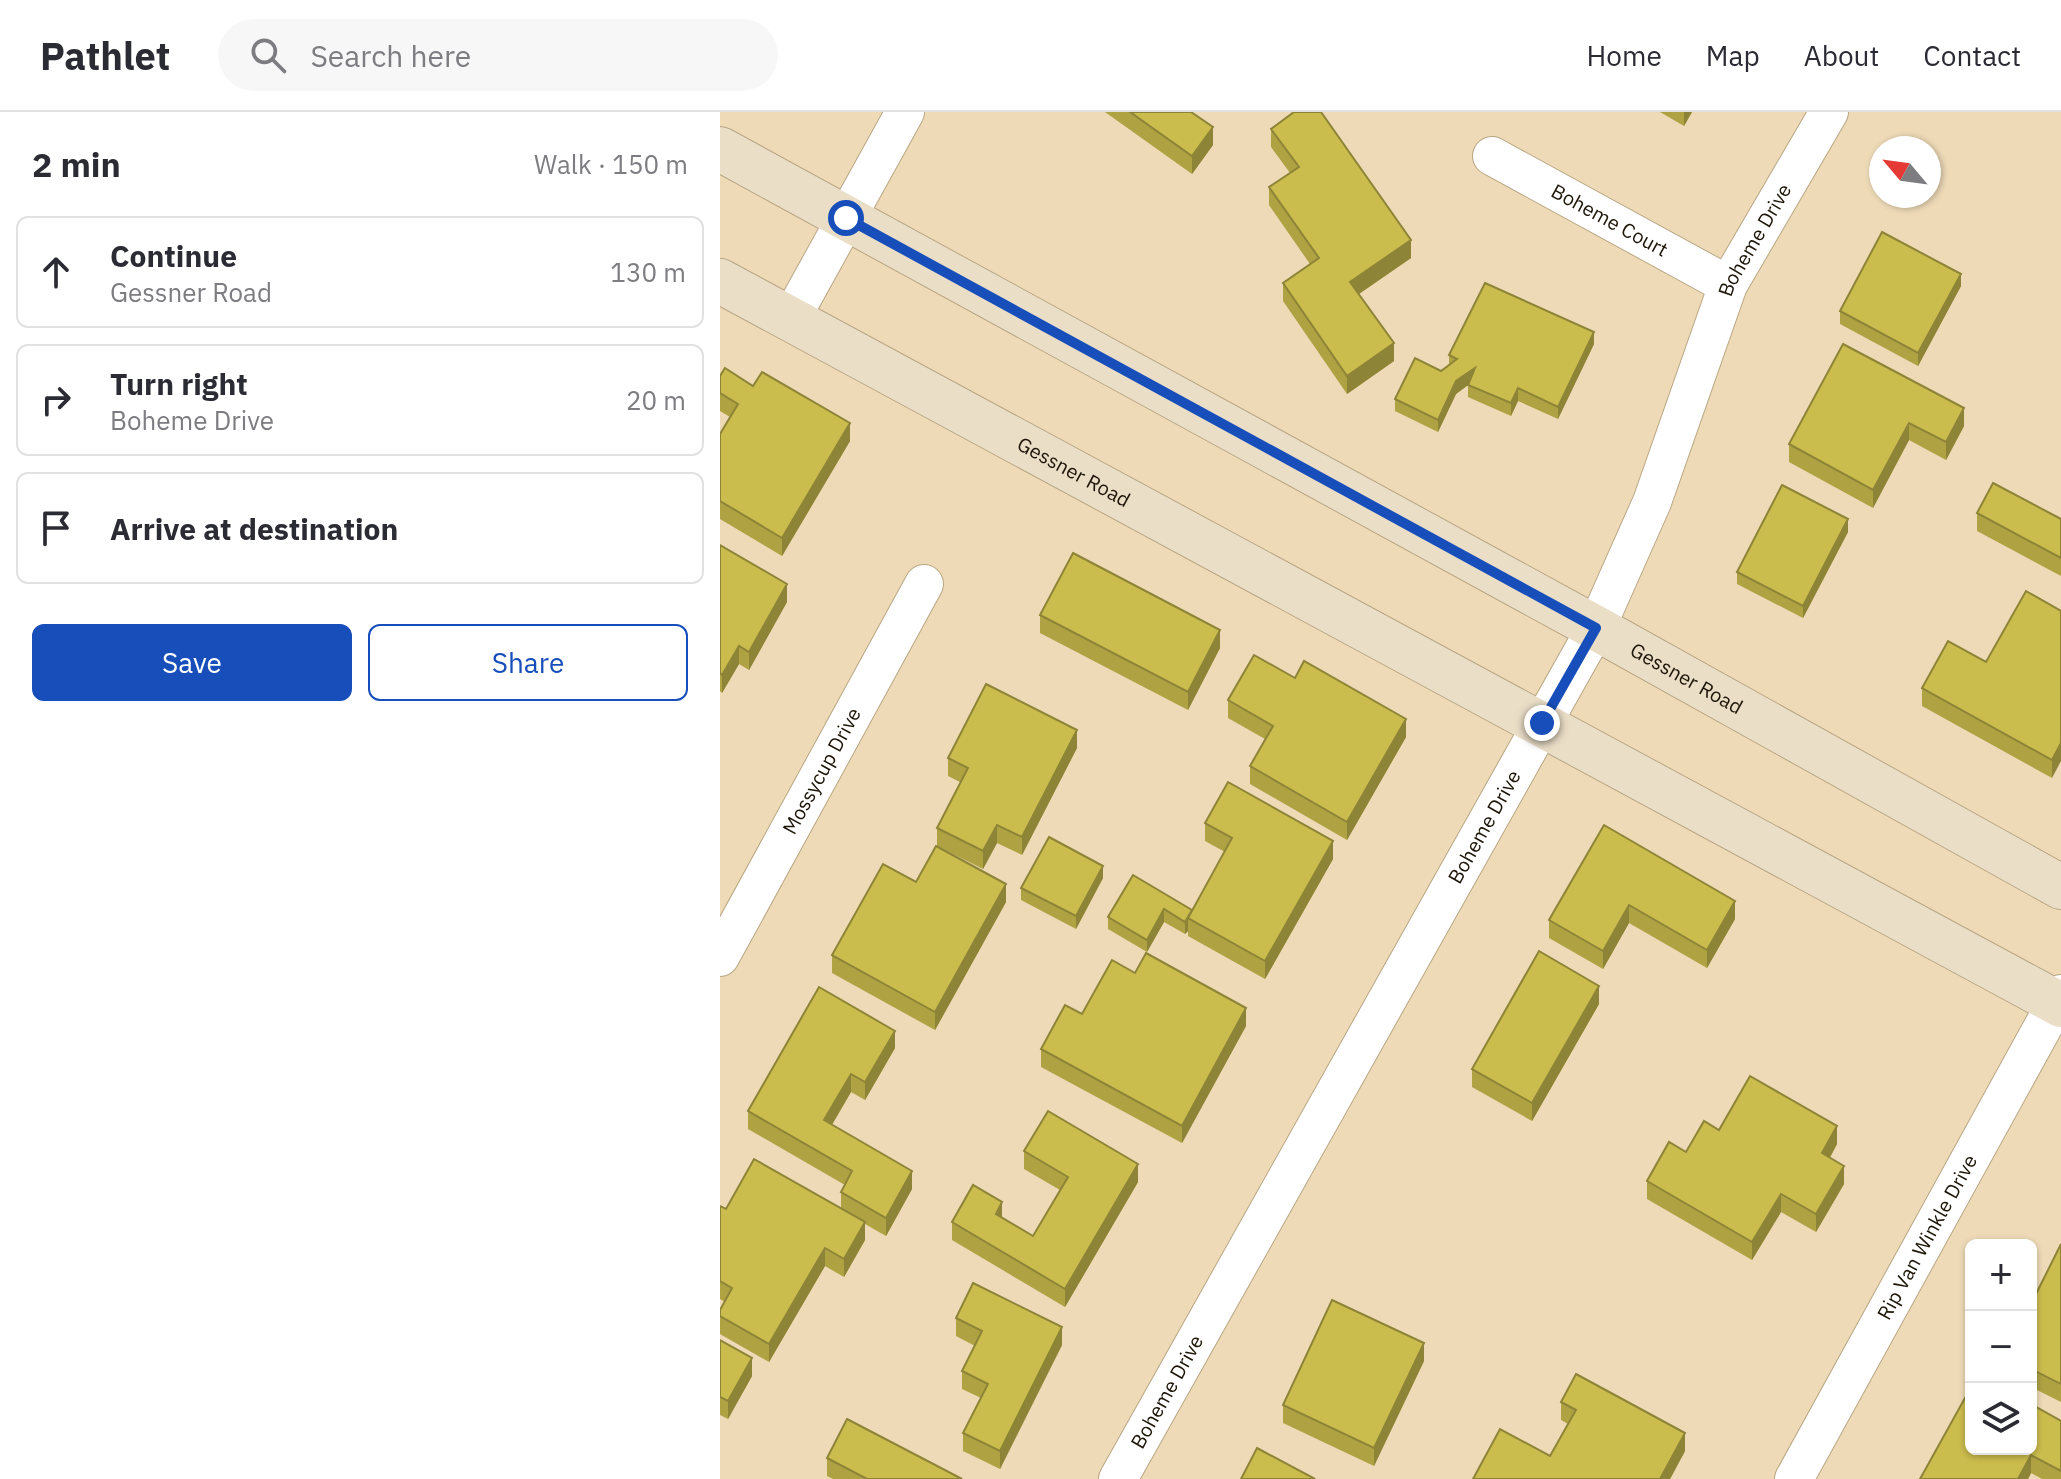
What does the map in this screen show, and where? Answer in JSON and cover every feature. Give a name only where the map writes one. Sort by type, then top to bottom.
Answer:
[{"type":"main road","name":"Gessner Road","points":[[720,149],[1596,628],[2061,887]]},
{"type":"main road","name":"Gessner Road","points":[[720,281],[2059,1000]]},
{"type":"street","points":[[790,320],[905,112]]},
{"type":"street","name":"Boheme Drive","points":[[1118,1479],[1596,628],[1652,502],[1728,285],[1829,112]]},
{"type":"street","name":"Boheme Court","points":[[1492,156],[1728,285]]},
{"type":"street","name":"Mossycup Drive","points":[[720,957],[924,584]]},
{"type":"street","name":"Rip Van Winkle Drive","points":[[1794,1479],[2059,1000]]},
{"type":"building","points":[[1130,112],[1191,112],[1213,127],[1192,156]]},
{"type":"building","points":[[1294,112],[1321,112],[1411,240],[1350,282],[1394,343],[1347,376],[1283,283],[1319,258],[1269,187],[1299,167],[1271,129]]},
{"type":"building","points":[[1882,232],[1961,274],[1918,353],[1840,311]]},
{"type":"building","points":[[1485,283],[1594,332],[1558,407],[1518,388],[1511,403],[1468,385],[1475,368],[1456,381],[1438,420],[1395,399],[1415,358],[1441,371],[1457,359],[1449,355]]},
{"type":"building","points":[[1843,344],[1964,408],[1946,442],[1909,423],[1873,490],[1789,444]]},
{"type":"building","points":[[725,368],[753,386],[762,372],[850,423],[782,538],[720,501],[720,434],[738,404],[720,393],[720,376]]},
{"type":"building","points":[[1993,483],[2061,519],[2061,558],[1977,513]]},
{"type":"building","points":[[1782,485],[1848,519],[1803,606],[1737,572]]},
{"type":"building","points":[[720,545],[787,584],[749,652],[739,646],[722,675],[720,673]]},
{"type":"building","points":[[1073,553],[1220,630],[1188,692],[1040,615]]},
{"type":"building","points":[[2026,591],[2061,611],[2061,743],[2052,760],[1922,688],[1948,641],[1986,662]]},
{"type":"building","points":[[1254,655],[1295,678],[1304,661],[1406,719],[1347,822],[1250,766],[1273,726],[1228,700]]},
{"type":"building","points":[[986,684],[1077,730],[1022,837],[997,825],[983,851],[937,828],[968,768],[948,758]]},
{"type":"building","points":[[1228,782],[1333,841],[1265,961],[1188,918],[1232,838],[1205,823]]},
{"type":"building","points":[[1604,825],[1735,901],[1707,950],[1629,905],[1603,951],[1549,920]]},
{"type":"building","points":[[1049,837],[1103,866],[1076,916],[1021,888]]},
{"type":"building","points":[[936,846],[1006,884],[935,1012],[832,955],[883,864],[916,882]]},
{"type":"building","points":[[1133,875],[1192,910],[1185,922],[1164,909],[1147,940],[1108,917]]},
{"type":"building","points":[[1539,951],[1599,986],[1532,1103],[1472,1069]]},
{"type":"building","points":[[1146,953],[1246,1008],[1182,1126],[1041,1049],[1065,1005],[1082,1014],[1112,960],[1135,973]]},
{"type":"building","points":[[819,987],[895,1031],[865,1082],[851,1074],[824,1120],[912,1171],[886,1218],[841,1192],[852,1171],[748,1111]]},
{"type":"building","points":[[1750,1076],[1837,1126],[1822,1153],[1844,1166],[1816,1214],[1781,1194],[1752,1242],[1647,1181],[1669,1142],[1686,1152],[1704,1121],[1719,1130]]},
{"type":"building","points":[[1048,1111],[1138,1164],[1065,1289],[952,1222],[973,1185],[1002,1202],[996,1214],[1033,1236],[1068,1177],[1024,1151]]},
{"type":"building","points":[[754,1159],[865,1222],[844,1259],[825,1248],[769,1344],[720,1316],[732,1288],[720,1281],[720,1206],[726,1209]]},
{"type":"building","points":[[2061,1244],[2061,1384],[2037,1372],[2037,1292]]},
{"type":"building","points":[[973,1283],[1062,1327],[1000,1451],[963,1433],[988,1384],[962,1371],[982,1331],[956,1318]]},
{"type":"building","points":[[1332,1300],[1424,1343],[1374,1448],[1283,1405]]},
{"type":"building","points":[[720,1340],[752,1358],[728,1401],[720,1397]]},
{"type":"building","points":[[1576,1374],[1685,1433],[1660,1479],[1473,1479],[1500,1429],[1550,1456],[1576,1410],[1561,1402]]},
{"type":"building","points":[[1965,1398],[1965,1455],[2031,1455],[2018,1479],[1920,1479]]},
{"type":"building","points":[[2037,1407],[2061,1421],[2061,1471],[2031,1455],[2037,1455]]},
{"type":"building","points":[[847,1419],[962,1479],[867,1479],[827,1458]]},
{"type":"building","points":[[1257,1448],[1315,1479],[1241,1479]]},
{"type":"route","points":[[846,218],[1596,628],[1542,723]]}]
